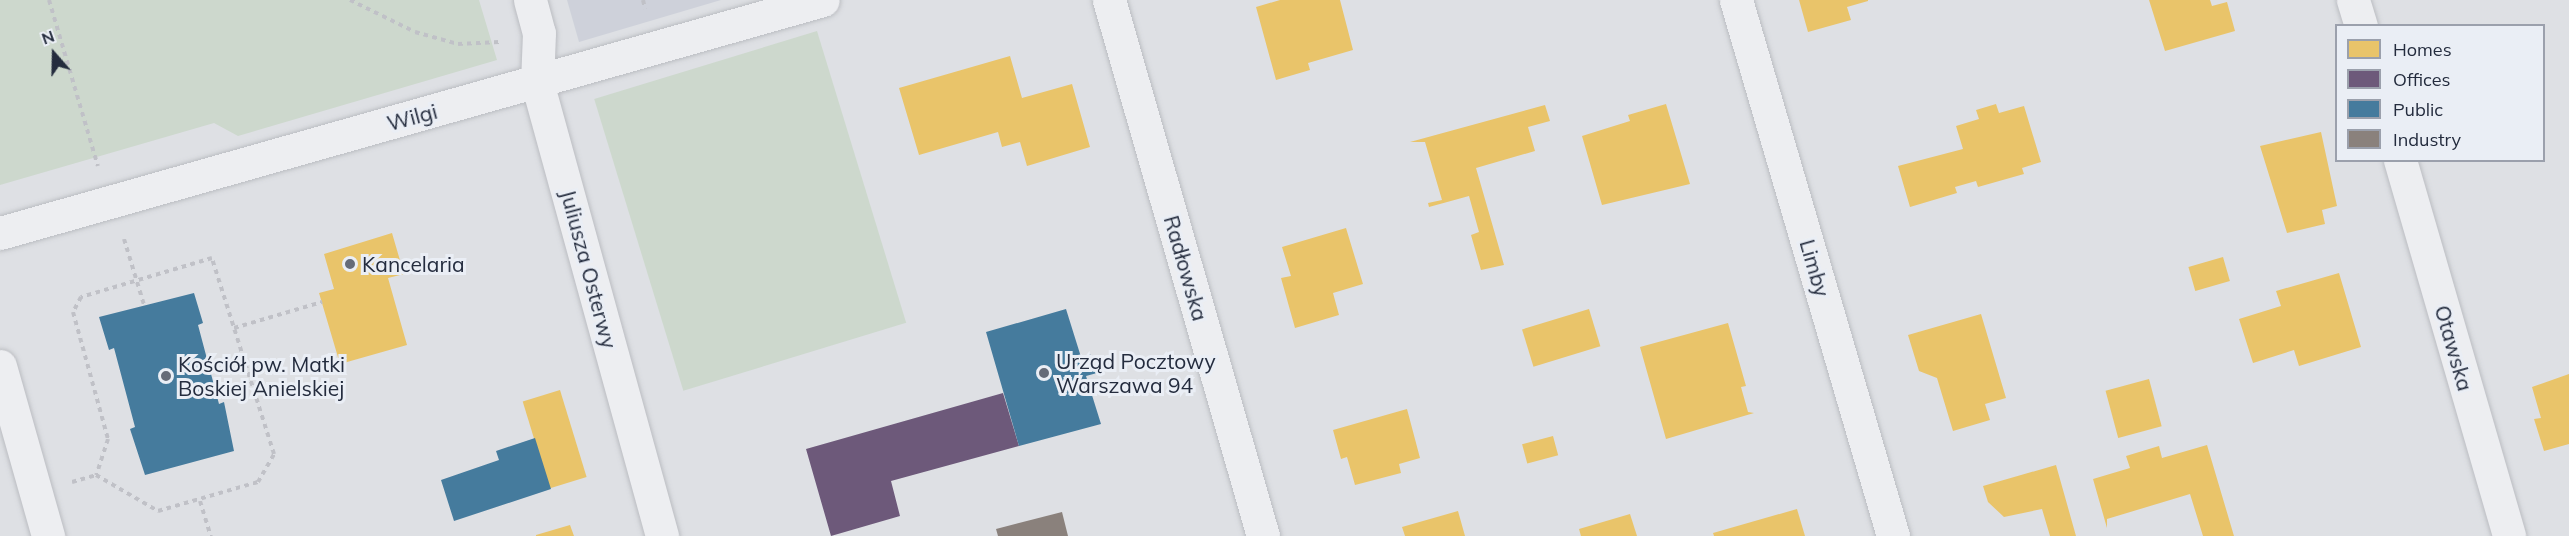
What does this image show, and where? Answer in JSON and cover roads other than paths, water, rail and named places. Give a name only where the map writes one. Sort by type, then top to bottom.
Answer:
[{"type":"street","name":"Juliusza Osterwy","points":[[530,0],[539,33],[537,82],[662,536]]},
{"type":"street","name":"Wilgi","points":[[0,233],[823,0]]},
{"type":"street","name":"Radłowska","points":[[1109,0],[1263,536]]},
{"type":"street","name":"Limby","points":[[1736,0],[1893,536]]},
{"type":"street","points":[[2353,0],[2360,24]]},
{"type":"street","name":"Otawska","points":[[2401,162],[2509,536]]},
{"type":"street","points":[[0,366],[48,536]]},
{"type":"place","name":"Kancelaria","points":[[350,264]]},
{"type":"place","name":"Urząd Pocztowy Warszawa 94","points":[[1044,373]]},
{"type":"place","name":"Kościół pw. Matki Boskiej Anielskiej","points":[[166,376]]}]
